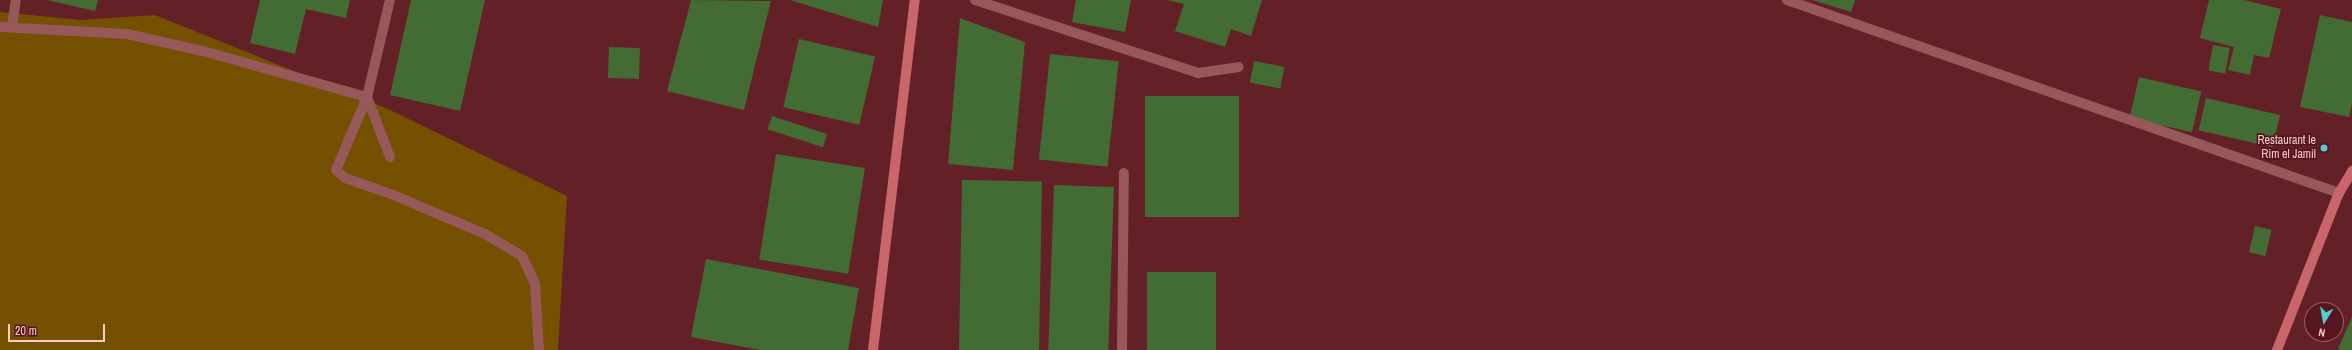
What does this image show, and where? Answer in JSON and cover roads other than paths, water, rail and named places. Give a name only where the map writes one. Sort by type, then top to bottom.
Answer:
[{"type":"main road","points":[[873,350],[915,0]]},
{"type":"main road","points":[[2277,350],[2339,193],[2352,171]]},
{"type":"street","points":[[12,27],[16,0]]},
{"type":"street","points":[[390,0],[367,97],[336,170],[345,178],[390,194],[485,234],[522,256],[535,284],[539,350]]},
{"type":"street","points":[[975,0],[1198,73],[1239,67]]},
{"type":"street","points":[[1787,0],[2339,193]]},
{"type":"street","points":[[0,26],[127,34],[203,51],[367,97]]},
{"type":"street","points":[[367,97],[390,157]]},
{"type":"street","points":[[1122,350],[1124,173]]},
{"type":"place","name":"Restaurant le Rim el Jamil","points":[[2324,148]]}]
